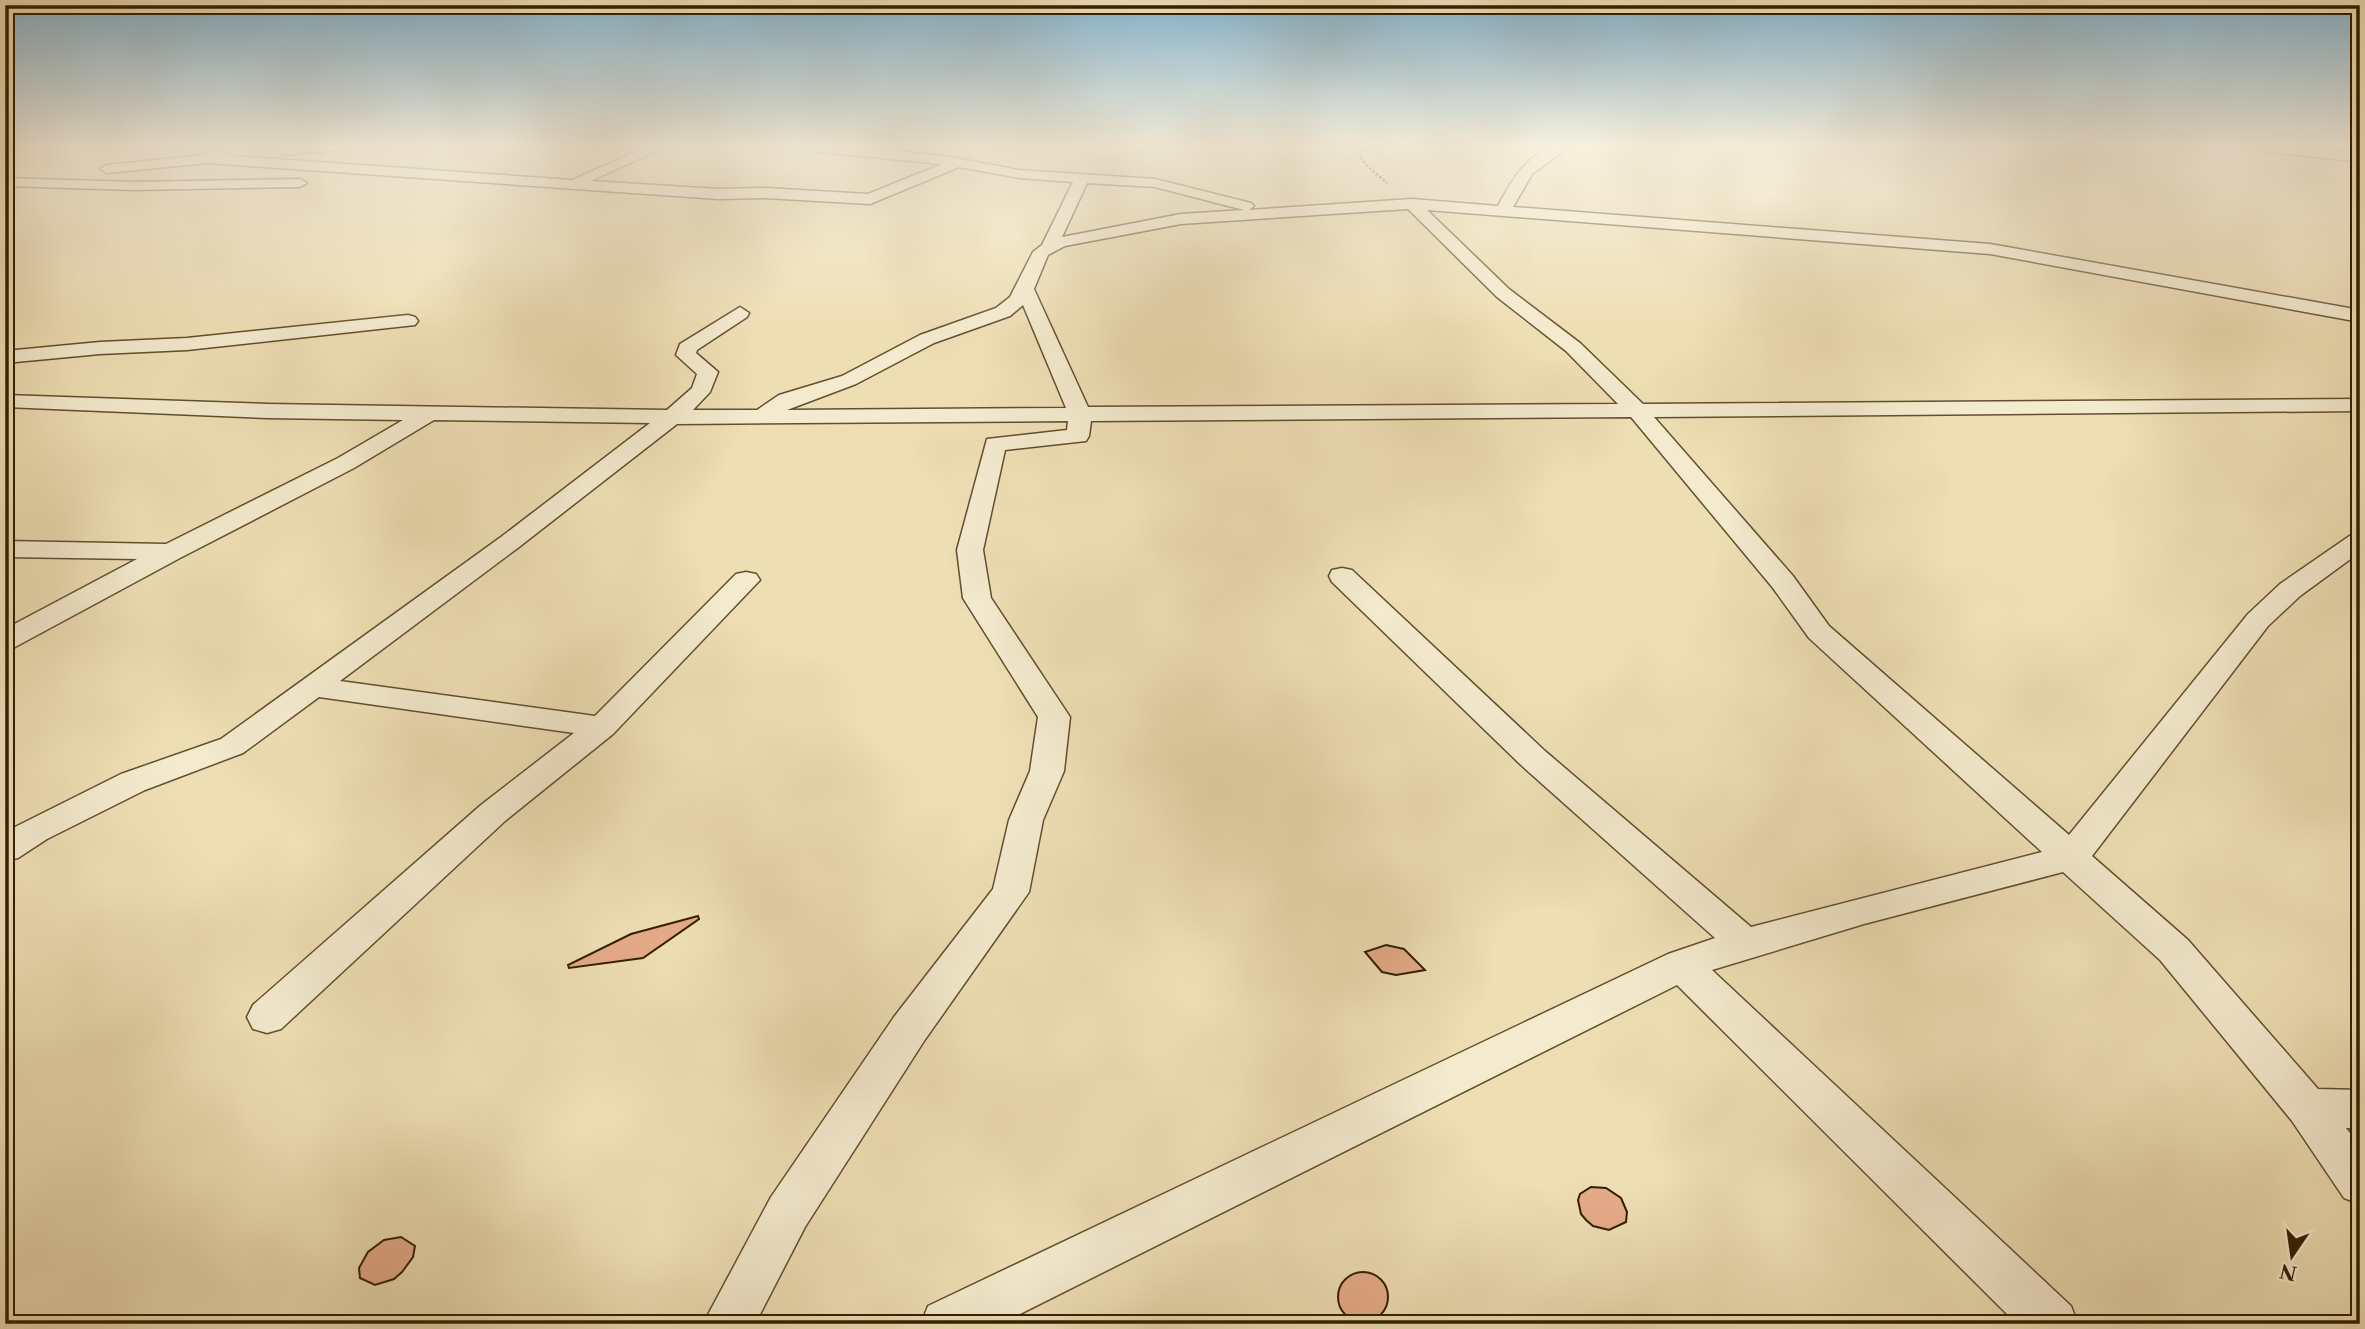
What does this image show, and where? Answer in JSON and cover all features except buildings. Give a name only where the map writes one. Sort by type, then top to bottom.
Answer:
[{"type":"street","points":[[1050,245],[1068,207]]},
{"type":"street","points":[[1250,207],[1278,214]]},
{"type":"street","points":[[760,417],[787,400],[849,380],[927,339],[1003,312],[1017,301],[1041,252],[1050,245],[1148,223],[1372,207]]},
{"type":"street","points":[[1415,207],[1503,293],[1573,347],[1637,410],[1783,582],[1819,632],[2174,950],[2307,1108],[2360,1183]]},
{"type":"street","points":[[1458,207],[1990,249],[2360,316]]},
{"type":"street","points":[[728,1324],[788,1212],[909,1029],[1011,892],[1026,820],[1047,771],[1054,717],[977,598],[970,550],[995,444],[1078,436],[1080,415],[1024,289]]},
{"type":"street","points":[[5,849],[36,830],[133,782],[232,746],[313,687],[510,542],[702,391],[708,372],[686,355],[687,348],[740,313]]},
{"type":"street","points":[[5,357],[100,348],[187,344],[408,321]]},
{"type":"street","points":[[5,401],[267,411],[672,417],[2360,405]]},
{"type":"street","points":[[5,641],[171,552],[346,464],[430,413]]},
{"type":"street","points":[[946,1324],[1682,965],[1745,943],[2071,857],[2258,620],[2290,590],[2360,540]]},
{"type":"street","points":[[5,549],[171,552]]},
{"type":"street","points":[[1342,576],[1533,758],[1745,943]]},
{"type":"street","points":[[267,1017],[493,813],[602,727],[746,580]]},
{"type":"street","points":[[313,687],[602,727]]},
{"type":"street","points":[[1682,965],[2053,1324]]},
{"type":"street","points":[[2307,1108],[2360,1109]]}]
